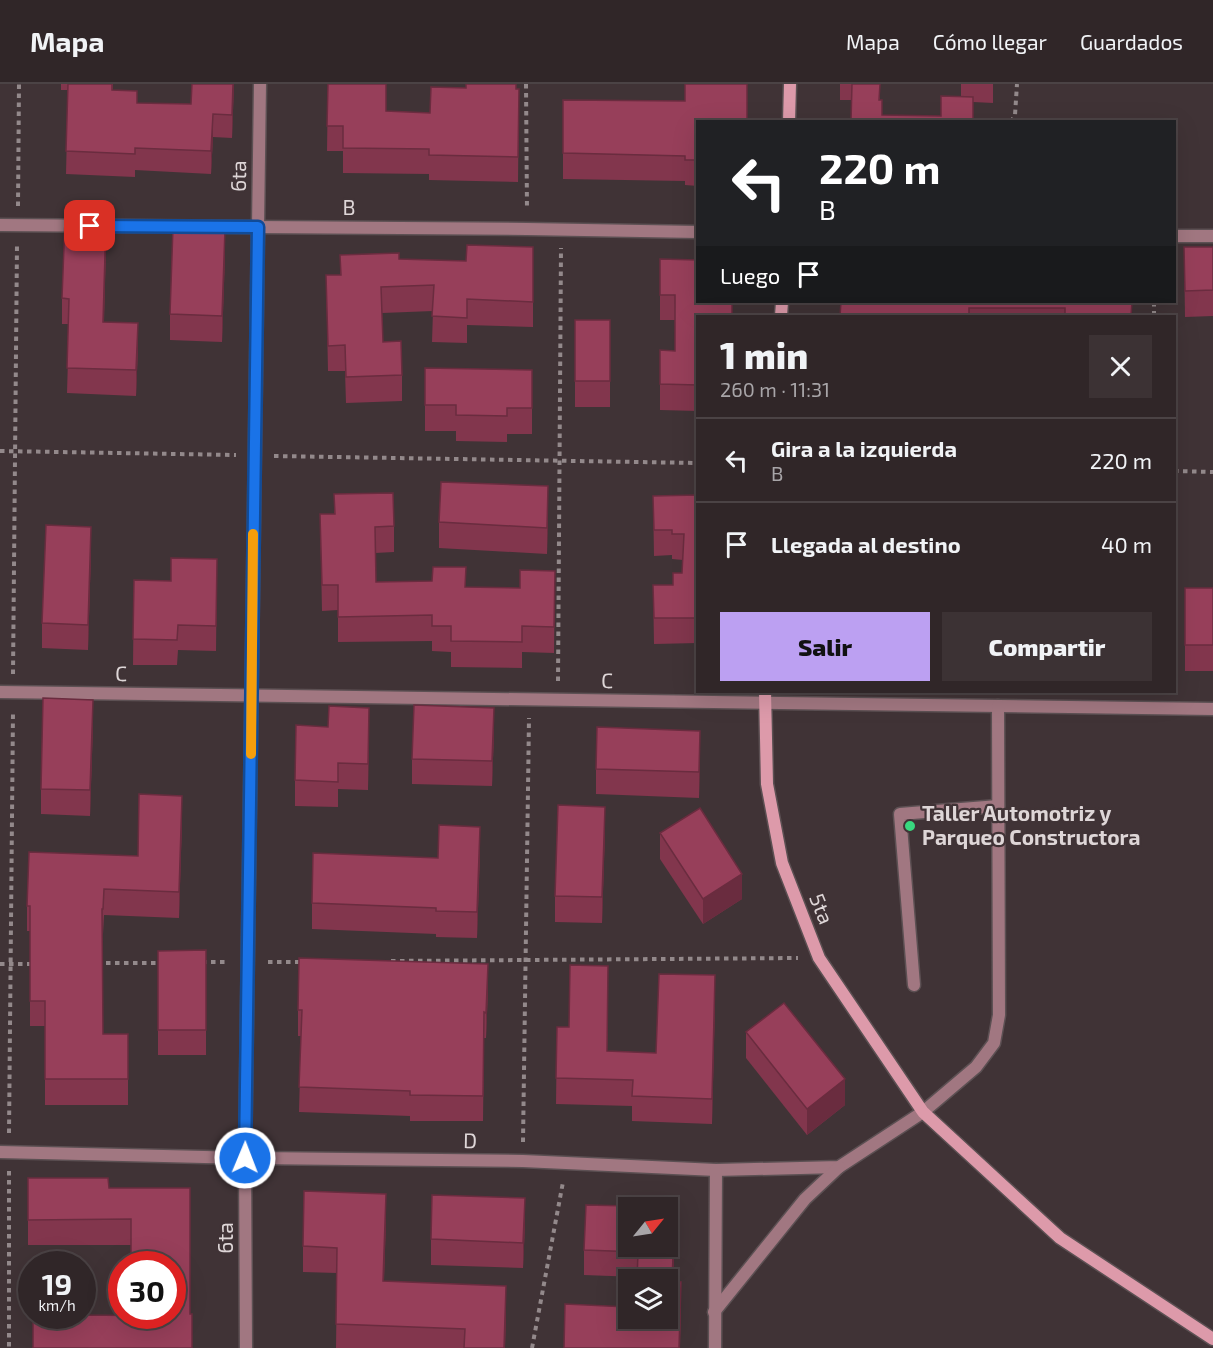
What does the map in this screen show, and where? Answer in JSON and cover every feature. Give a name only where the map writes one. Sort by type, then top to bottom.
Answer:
[{"type":"street","name":"6ta","points":[[246,1348],[245,1158],[260,84]]},
{"type":"street","points":[[789,120],[790,84]]},
{"type":"street","name":"B","points":[[0,225],[696,232]]},
{"type":"street","points":[[1176,236],[1213,236]]},
{"type":"street","name":"C","points":[[6,692],[558,700],[764,697],[998,706],[1213,709]]},
{"type":"street","name":"5ta","points":[[764,697],[767,784],[782,863],[819,958],[923,1112],[1060,1238],[1213,1339]]},
{"type":"street","points":[[714,1312],[805,1199],[839,1167],[923,1112],[976,1067],[994,1042],[999,1016],[998,706]]},
{"type":"street","points":[[914,985],[900,814],[999,806]]},
{"type":"street","name":"D","points":[[4,1153],[523,1161],[716,1170],[839,1167]]},
{"type":"street","points":[[715,1348],[716,1170]]},
{"type":"path","points":[[9,1348],[4,1153],[10,964],[6,692],[15,451],[19,84]]},
{"type":"path","points":[[526,84],[527,229]]},
{"type":"path","points":[[1012,120],[1015,114],[1017,84]]},
{"type":"path","points":[[558,700],[561,230]]},
{"type":"path","points":[[0,451],[696,463]]},
{"type":"path","points":[[1176,471],[1213,472]]},
{"type":"path","points":[[523,1161],[529,699]]},
{"type":"path","points":[[387,961],[819,958]]},
{"type":"path","points":[[200,962],[306,962]]},
{"type":"path","points":[[93,963],[165,963]]},
{"type":"path","points":[[0,964],[34,964]]},
{"type":"path","points":[[532,1348],[567,1163]]},
{"type":"building","points":[[68,84],[112,84],[112,90],[137,91],[137,103],[191,104],[192,84],[233,84],[232,115],[213,114],[211,151],[135,148],[135,154],[66,151]]},
{"type":"building","points":[[328,84],[386,84],[386,111],[430,113],[431,87],[466,88],[466,84],[516,84],[516,89],[519,89],[518,157],[429,155],[429,149],[343,148],[343,126],[327,126]]},
{"type":"building","points":[[685,84],[747,84],[747,120],[696,120],[696,160],[685,160],[685,156],[563,153],[563,100],[685,101]]},
{"type":"building","points":[[852,84],[880,84],[879,100],[882,100],[882,115],[941,116],[941,96],[973,97],[973,120],[851,120]]},
{"type":"building","points":[[65,220],[106,221],[103,322],[138,323],[136,370],[67,368],[69,299],[62,298]]},
{"type":"building","points":[[173,227],[225,229],[222,316],[170,314]]},
{"type":"building","points":[[467,245],[533,247],[533,302],[467,299],[467,318],[432,316],[434,285],[381,287],[383,342],[401,341],[402,375],[346,377],[345,345],[328,346],[326,275],[341,275],[340,255],[399,253],[399,259],[466,261]]},
{"type":"building","points":[[1184,247],[1213,247],[1213,290],[1185,291]]},
{"type":"building","points":[[660,259],[696,260],[696,303],[732,303],[732,315],[696,315],[696,385],[660,384],[660,350],[675,351],[675,295],[660,295]]},
{"type":"building","points":[[841,303],[1132,303],[1131,315],[1065,315],[1065,308],[969,308],[969,315],[840,315]]},
{"type":"building","points":[[575,320],[610,320],[610,381],[575,381]]},
{"type":"building","points":[[425,368],[532,370],[532,408],[507,408],[507,416],[456,415],[456,405],[425,405]]},
{"type":"building","points":[[441,482],[548,486],[547,528],[439,522]]},
{"type":"building","points":[[393,493],[394,526],[375,527],[376,582],[432,581],[433,567],[466,567],[465,587],[520,588],[520,570],[555,571],[554,627],[522,626],[522,642],[451,641],[451,626],[432,626],[432,615],[338,617],[338,585],[322,585],[320,514],[335,514],[334,494]]},
{"type":"building","points":[[696,495],[696,618],[654,618],[653,585],[673,585],[673,573],[682,573],[684,534],[672,534],[672,530],[654,530],[653,496]]},
{"type":"building","points":[[46,525],[91,527],[88,625],[42,623]]},
{"type":"building","points":[[171,558],[217,559],[216,626],[178,625],[177,640],[133,639],[134,580],[171,581]]},
{"type":"building","points":[[1185,588],[1213,588],[1213,645],[1185,645]]},
{"type":"building","points":[[43,698],[93,700],[90,790],[41,789]]},
{"type":"building","points":[[414,705],[494,708],[492,761],[412,759]]},
{"type":"building","points":[[329,706],[369,708],[368,764],[338,763],[338,782],[295,780],[296,725],[328,727]]},
{"type":"building","points":[[597,727],[700,731],[699,772],[596,769]]},
{"type":"building","points":[[139,794],[182,796],[179,892],[104,889],[102,909],[103,1034],[128,1034],[128,1079],[45,1079],[45,1001],[30,1001],[30,906],[27,906],[29,852],[138,856]]},
{"type":"building","points":[[558,805],[605,807],[602,897],[555,896]]},
{"type":"building","points":[[700,808],[742,874],[703,899],[660,833]]},
{"type":"building","points":[[439,825],[480,827],[477,912],[312,903],[313,853],[438,858]]},
{"type":"building","points":[[206,950],[206,1030],[158,1030],[158,951]]},
{"type":"building","points":[[299,958],[488,964],[486,1013],[484,1012],[483,1096],[410,1095],[410,1091],[299,1087],[302,1010],[298,1010]]},
{"type":"building","points":[[570,965],[608,966],[607,1051],[656,1053],[659,974],[715,975],[712,1099],[632,1096],[633,1080],[556,1078],[557,1027],[569,1027]]},
{"type":"building","points":[[784,1003],[845,1079],[807,1109],[746,1032]]},
{"type":"building","points":[[28,1178],[108,1178],[109,1188],[190,1188],[192,1348],[33,1348],[33,1329],[96,1329],[96,1315],[108,1315],[108,1329],[186,1329],[186,1251],[131,1251],[131,1219],[28,1220]]},
{"type":"building","points":[[304,1191],[386,1194],[383,1281],[506,1286],[504,1348],[464,1348],[465,1329],[336,1324],[337,1248],[303,1246]]},
{"type":"building","points":[[432,1195],[525,1198],[523,1243],[431,1239]]},
{"type":"building","points":[[586,1205],[618,1206],[618,1251],[584,1250]]},
{"type":"building","points":[[638,1257],[673,1257],[672,1269],[637,1269]]},
{"type":"building","points":[[678,1282],[681,1282],[679,1348],[564,1348],[565,1304],[618,1307],[618,1329],[678,1329]]},
{"type":"slow traffic","points":[[251,754],[253,534]]},
{"type":"place","name":"Taller Automotriz y Parqueo Constructora","points":[[910,826]]},
{"type":"route","points":[[90,226],[258,227],[245,1158]]}]
